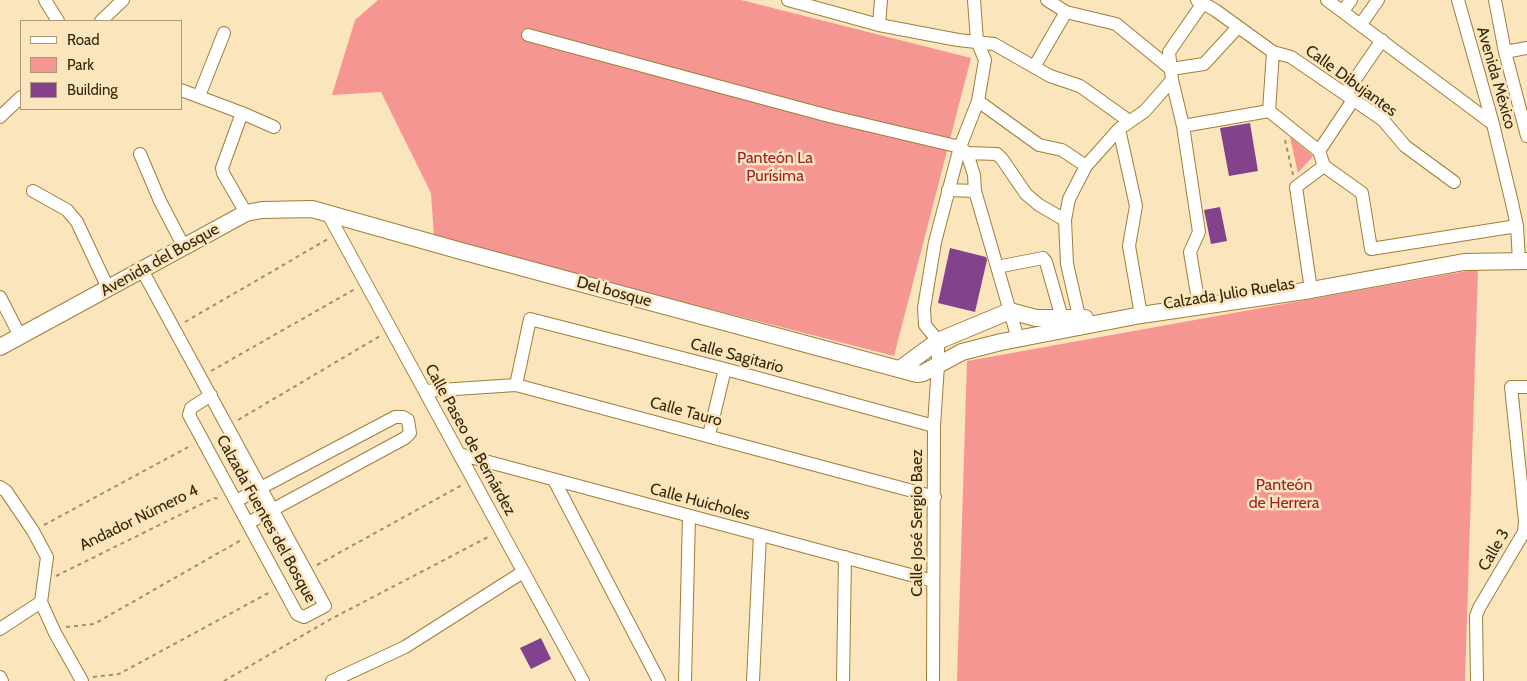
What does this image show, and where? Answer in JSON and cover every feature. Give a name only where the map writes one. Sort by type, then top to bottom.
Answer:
[{"type":"main road","name":"Avenida del Bosque","points":[[0,347],[246,213],[262,210],[312,209],[328,214]]},
{"type":"main road","name":"Del bosque","points":[[328,214],[917,374],[938,366]]},
{"type":"main road","name":"Calzada Julio Ruelas","points":[[938,366],[962,352],[1018,339],[1064,324],[1081,323],[1140,311],[1464,262],[1523,257]]},
{"type":"main road","name":"Calzada Julio Ruelas","points":[[1010,311],[1064,324]]},
{"type":"main road","points":[[900,369],[938,341],[1010,311]]},
{"type":"street","points":[[45,0],[57,20]]},
{"type":"street","points":[[102,20],[123,0]]},
{"type":"street","points":[[788,0],[879,24],[958,40],[994,44],[1050,76],[1080,86],[1124,125],[1136,206],[1129,246],[1140,311]]},
{"type":"street","points":[[879,24],[881,0]]},
{"type":"street","points":[[1047,0],[1066,12],[1116,24],[1172,75]]},
{"type":"street","points":[[1327,0],[1493,124]]},
{"type":"street","points":[[1343,11],[1351,0]]},
{"type":"street","points":[[1361,24],[1378,0]]},
{"type":"street","points":[[1445,0],[1458,1]]},
{"type":"street","name":"Avenida México","points":[[1495,0],[1505,52],[1523,105],[1527,136]]},
{"type":"street","points":[[938,341],[925,324],[924,308],[935,242],[948,190],[978,101],[985,60],[977,42],[972,1]]},
{"type":"street","name":"Avenida México","points":[[1458,1],[1493,124],[1523,257]]},
{"type":"street","points":[[1199,302],[1190,252],[1199,232],[1183,126],[1169,52],[1200,2]]},
{"type":"street","name":"Calle Dibujantes","points":[[1200,2],[1215,10],[1272,52],[1291,57],[1383,120],[1404,146],[1454,182]]},
{"type":"street","points":[[1034,67],[1066,12]]},
{"type":"street","points":[[1081,323],[1067,264],[1065,220],[1069,199],[1086,166],[1124,125],[1145,111],[1172,75],[1204,64],[1238,27]]},
{"type":"street","points":[[198,96],[224,33]]},
{"type":"street","points":[[528,35],[829,116],[963,150],[997,154],[1002,158],[1026,194],[1039,205],[1065,220]]},
{"type":"street","points":[[1319,151],[1382,40]]},
{"type":"street","points":[[1505,52],[1527,48]]},
{"type":"street","points":[[1269,111],[1272,52]]},
{"type":"street","points":[[182,90],[274,127]]},
{"type":"street","points":[[0,117],[20,98]]},
{"type":"street","points":[[978,101],[1040,146],[1062,150],[1086,166]]},
{"type":"street","points":[[1183,126],[1269,111],[1319,151],[1324,166],[1362,192],[1372,249],[1517,226]]},
{"type":"street","points":[[242,113],[222,168],[246,213]]},
{"type":"street","points":[[963,150],[974,175],[975,191],[1018,339]]},
{"type":"street","points":[[140,154],[160,201],[184,248]]},
{"type":"street","points":[[1310,286],[1296,187],[1324,166]]},
{"type":"street","points":[[948,190],[975,191]]},
{"type":"street","points":[[33,191],[67,210],[77,222],[108,288]]},
{"type":"street","name":"Calle Paseo de Bernárdez","points":[[328,214],[582,681]]},
{"type":"street","points":[[997,267],[1043,258],[1046,262],[1064,324]]},
{"type":"street","name":"Calzada Fuentes del Bosque","points":[[142,270],[273,509],[325,606],[304,617],[297,614],[189,415],[191,408],[211,396]]},
{"type":"street","points":[[0,297],[20,336]]},
{"type":"street","name":"Calle Sagitario","points":[[516,385],[530,319],[725,369],[934,426]]},
{"type":"street","name":"Calle José Sergio Baez","points":[[933,681],[934,426],[938,341]]},
{"type":"street","points":[[709,435],[725,369]]},
{"type":"street","name":"Calle Tauro","points":[[425,392],[516,385],[709,435],[935,497]]},
{"type":"street","name":"Calle 3","points":[[1477,681],[1476,616],[1524,532],[1525,521],[1511,387],[1527,387]]},
{"type":"street","points":[[236,501],[395,417],[403,416],[408,420],[410,433],[405,438],[273,509],[250,528]]},
{"type":"street","name":"Calle Huicholes","points":[[459,454],[933,581]]},
{"type":"street","points":[[554,480],[659,681]]},
{"type":"street","points":[[0,486],[6,491],[34,531],[47,557],[41,602],[55,633],[82,680]]},
{"type":"street","points":[[685,681],[689,516]]},
{"type":"street","points":[[753,681],[760,535]]},
{"type":"street","points":[[843,681],[845,557]]},
{"type":"street","points":[[332,681],[406,647],[523,572]]},
{"type":"street","points":[[0,629],[41,602]]},
{"type":"street","points":[[0,677],[2,681]]},
{"type":"path","points":[[1281,120],[1296,187]]},
{"type":"path","points":[[174,328],[339,233]]},
{"type":"path","points":[[201,377],[366,283]]},
{"type":"path","points":[[306,572],[473,480]]},
{"type":"path","name":"Andador Número 4","points":[[44,580],[66,572],[214,498],[236,501]]},
{"type":"path","points":[[55,633],[61,628],[94,624],[250,528]]},
{"type":"path","points":[[224,681],[332,620],[501,530]]},
{"type":"path","points":[[82,680],[119,674],[282,585]]},
{"type":"green space","name":"Panteón La Purísima","points":[[378,0],[741,0],[971,58],[894,356],[434,238],[431,193],[381,92],[332,95],[355,20]]},
{"type":"green space","points":[[1290,137],[1313,156],[1298,173]]},
{"type":"green space","name":"Panteón de Herrera","points":[[1478,269],[1465,681],[957,681],[967,361]]},
{"type":"building","points":[[1250,123],[1258,171],[1229,176],[1220,128]]},
{"type":"building","points":[[1220,207],[1227,241],[1211,244],[1204,210]]},
{"type":"building","points":[[950,248],[986,257],[987,260],[975,312],[938,303]]},
{"type":"building","points":[[541,638],[551,659],[531,669],[520,648]]}]
